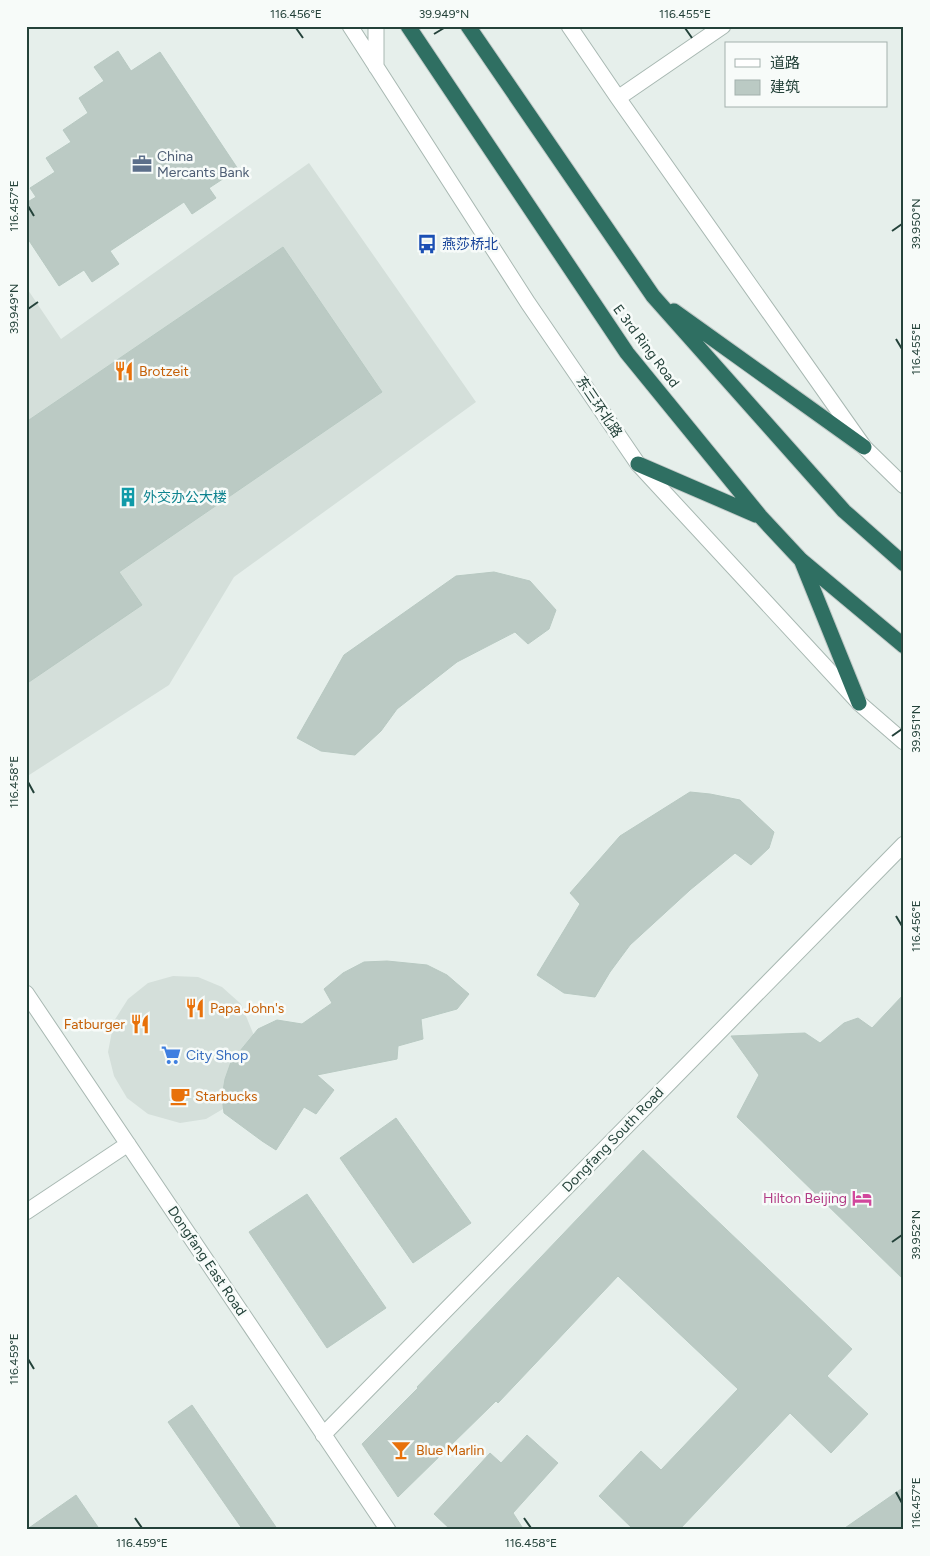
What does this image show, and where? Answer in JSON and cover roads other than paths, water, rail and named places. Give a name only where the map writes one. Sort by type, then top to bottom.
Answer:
[{"type":"highway","name":"E 3rd Ring Road","points":[[408,26],[627,353],[760,516],[801,560],[904,646]]},
{"type":"highway","points":[[468,26],[653,296],[844,511],[904,564]]},
{"type":"highway","points":[[653,296],[864,447]]},
{"type":"highway","points":[[638,464],[760,516]]},
{"type":"highway","points":[[801,560],[860,703]]},
{"type":"street","name":"东三环北路","points":[[350,26],[528,302],[638,464],[860,703],[904,742]]},
{"type":"street","points":[[376,26],[376,66]]},
{"type":"street","points":[[569,26],[864,447],[904,486]]},
{"type":"street","points":[[618,98],[723,26]]},
{"type":"street","name":"Dongfang South Road","points":[[323,1436],[904,844]]},
{"type":"street","name":"Dongfang East Road","points":[[26,993],[388,1530]]},
{"type":"street","points":[[26,1212],[128,1144]]},
{"type":"place","name":"China Mercants Bank","points":[[142,164]]},
{"type":"place","name":"燕莎桥北","points":[[427,244]]},
{"type":"place","name":"Brotzeit","points":[[124,371]]},
{"type":"place","name":"外交办公大楼","points":[[128,497]]},
{"type":"place","name":"Papa John's","points":[[195,1008]]},
{"type":"place","name":"Fatburger","points":[[140,1024]]},
{"type":"place","name":"City Shop","points":[[171,1055]]},
{"type":"place","name":"Starbucks","points":[[180,1096]]},
{"type":"place","name":"Hilton Beijing","points":[[862,1198]]},
{"type":"place","name":"Blue Marlin","points":[[401,1450]]}]
